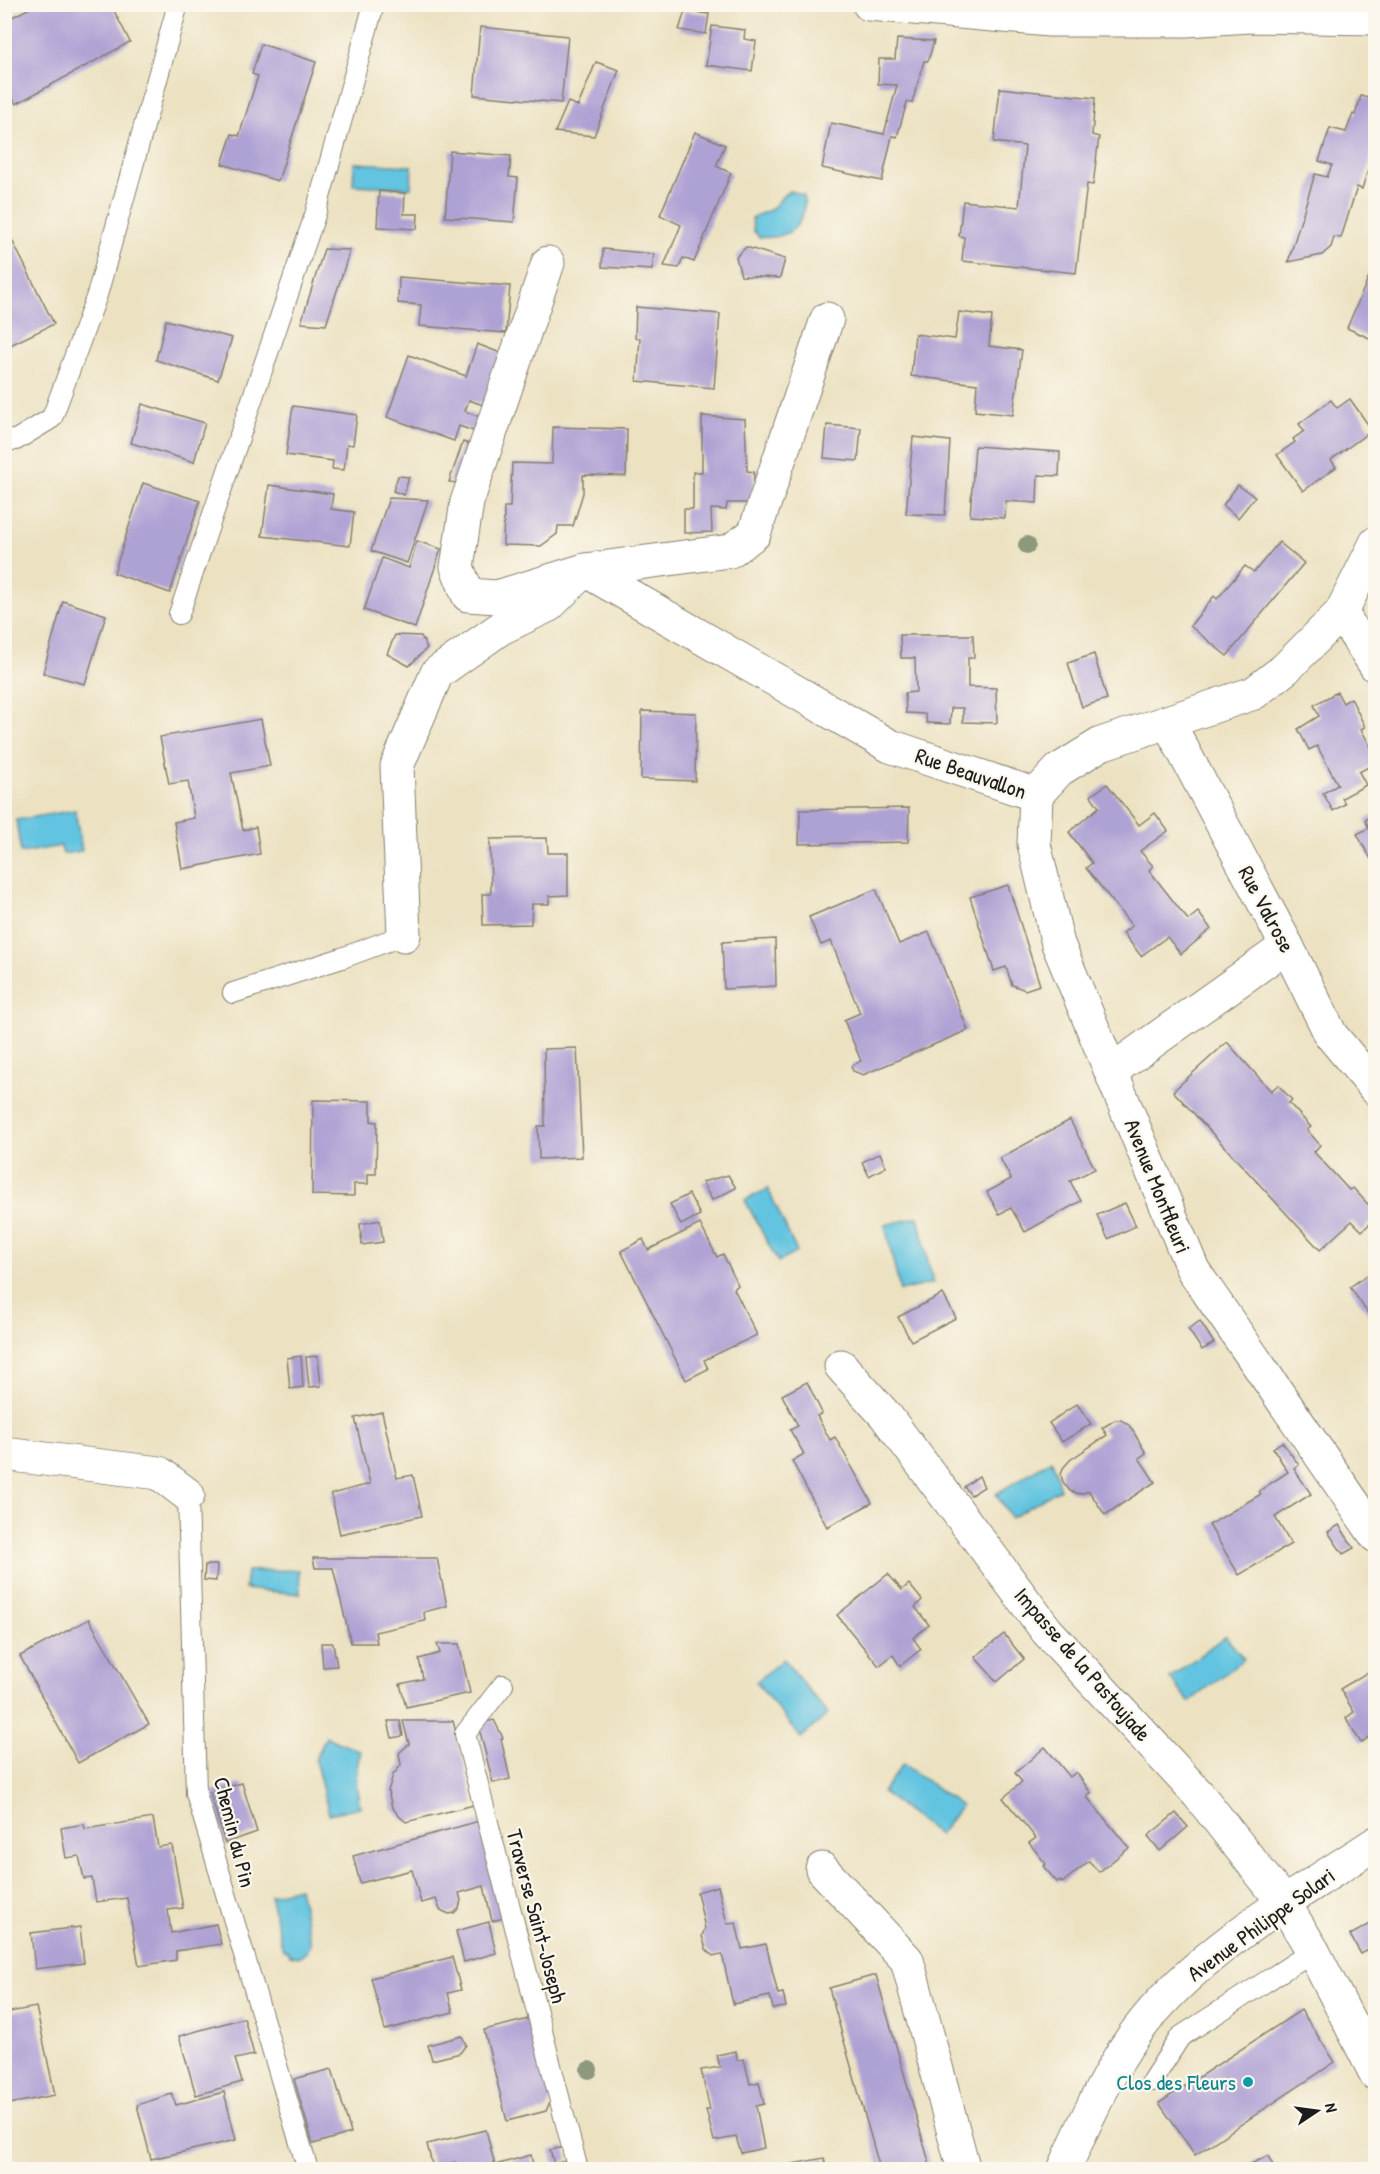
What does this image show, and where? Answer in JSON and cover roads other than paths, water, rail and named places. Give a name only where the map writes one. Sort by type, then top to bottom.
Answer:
[{"type":"street","points":[[869,4],[1049,20],[1186,20],[1240,10],[1376,18]]},
{"type":"street","points":[[548,263],[467,502],[457,567],[468,595],[497,597],[585,570],[729,551],[754,534],[827,319]]},
{"type":"street","name":"Rue Beauvallon","points":[[585,570],[891,746],[1036,795],[1059,770],[1101,744],[1254,693],[1285,669],[1341,613],[1376,543]]},
{"type":"street","points":[[404,935],[398,766],[437,673],[501,628],[549,605],[585,570]]},
{"type":"street","points":[[1341,613],[1371,652]]},
{"type":"street","name":"Rue Valrose","points":[[1168,722],[1287,946],[1331,1035],[1376,1089]]},
{"type":"street","name":"Avenue Montfleuri","points":[[1036,795],[1034,844],[1058,944],[1193,1270],[1376,1536]]},
{"type":"street","points":[[1111,1071],[1287,946]]},
{"type":"street","name":"Impasse de la Pastoujade","points":[[841,1366],[886,1416],[1047,1631],[1198,1794],[1284,1903],[1313,1951],[1376,2074]]},
{"type":"street","points":[[4,1454],[159,1473],[188,1495]]},
{"type":"street","name":"Avenue Philippe Solari","points":[[1064,2169],[1089,2112],[1126,2046],[1156,2009],[1196,1968],[1284,1903],[1376,1843]]},
{"type":"street","points":[[822,1869],[907,1960],[964,2169]]},
{"type":"lane","points":[[4,441],[16,440],[52,418],[97,295],[178,4]]},
{"type":"lane","points":[[179,614],[315,215],[374,4]]},
{"type":"lane","points":[[233,993],[342,958],[404,935]]},
{"type":"lane","name":"Chemin du Pin","points":[[188,1495],[196,1793],[308,2169]]},
{"type":"lane","name":"Traverse Saint-Joseph","points":[[503,1685],[465,1734],[578,2169]]},
{"type":"lane","points":[[1152,2080],[1180,2037],[1313,1951]]},
{"type":"water","points":[[354,163],[412,166],[411,188],[353,185]]},
{"type":"water","points":[[790,191],[804,195],[804,206],[799,223],[794,229],[779,236],[759,237],[753,230],[752,218],[771,209],[784,194]]},
{"type":"water","points":[[75,810],[82,851],[63,854],[61,846],[21,853],[16,820]]},
{"type":"water","points":[[768,1189],[797,1252],[778,1262],[745,1200]]},
{"type":"water","points":[[918,1217],[933,1283],[900,1291],[885,1225]]},
{"type":"water","points":[[1051,1460],[1060,1489],[1011,1518],[996,1494]]},
{"type":"water","points":[[299,1570],[300,1594],[245,1589],[247,1571]]},
{"type":"water","points":[[1225,1636],[1244,1659],[1189,1702],[1170,1678]]},
{"type":"water","points":[[783,1659],[828,1714],[801,1738],[756,1682]]},
{"type":"water","points":[[326,1737],[361,1752],[356,1779],[360,1807],[329,1814],[315,1760]]},
{"type":"water","points":[[903,1764],[961,1806],[939,1835],[882,1792]]},
{"type":"water","points":[[299,1888],[311,1945],[307,1952],[299,1957],[283,1950],[270,1895]]},
{"type":"place","name":"Clos des Fleurs","points":[[1248,2082]]}]
